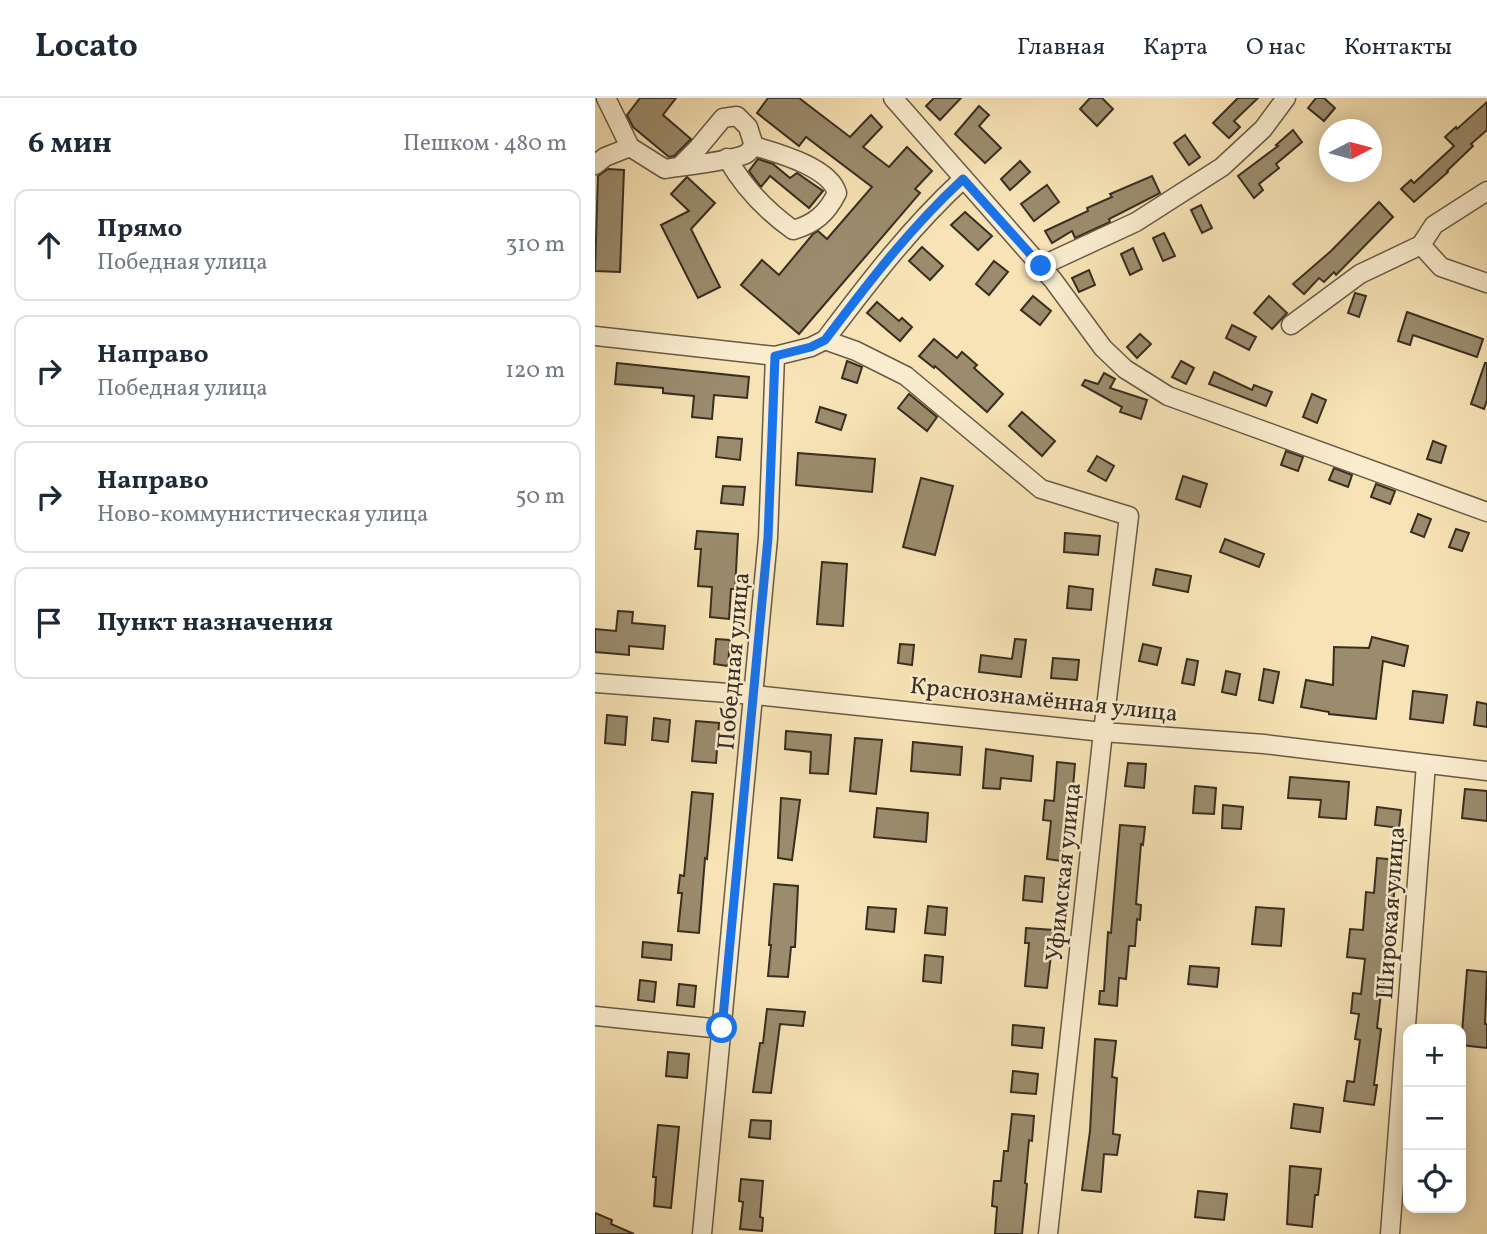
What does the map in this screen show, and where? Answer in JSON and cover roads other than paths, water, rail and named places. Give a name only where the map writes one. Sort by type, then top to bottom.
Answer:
[{"type":"street","points":[[605,98],[630,147],[665,169],[747,153],[754,146]]},
{"type":"street","points":[[893,98],[1041,266],[1103,348],[1125,369],[1168,396],[1487,512]]},
{"type":"street","points":[[1041,266],[1136,222],[1222,167],[1263,129],[1286,98]]},
{"type":"street","points":[[679,167],[723,118],[737,116],[748,127],[754,146]]},
{"type":"street","points":[[727,158],[739,180],[769,213],[793,230],[809,226],[821,217],[837,193],[835,184],[815,169],[754,146]]},
{"type":"street","points":[[595,165],[605,157],[630,147]]},
{"type":"street","points":[[595,335],[775,356],[811,347],[825,340],[891,253],[928,211],[963,179]]},
{"type":"street","points":[[1291,325],[1360,274],[1421,245],[1434,225],[1487,191]]},
{"type":"street","points":[[1421,245],[1441,267],[1487,283]]},
{"type":"street","name":"Уфимская улица","points":[[825,340],[856,351],[906,376],[1041,489],[1129,516],[1048,1234]]},
{"type":"street","name":"Победная улица","points":[[702,1234],[755,695],[768,538],[775,356]]},
{"type":"street","name":"Краснознамённая улица","points":[[595,683],[755,695],[1103,732],[1264,744],[1487,771]]},
{"type":"street","name":"Широкая улица","points":[[1389,1234],[1426,764]]},
{"type":"street","points":[[595,1016],[722,1028]]}]
